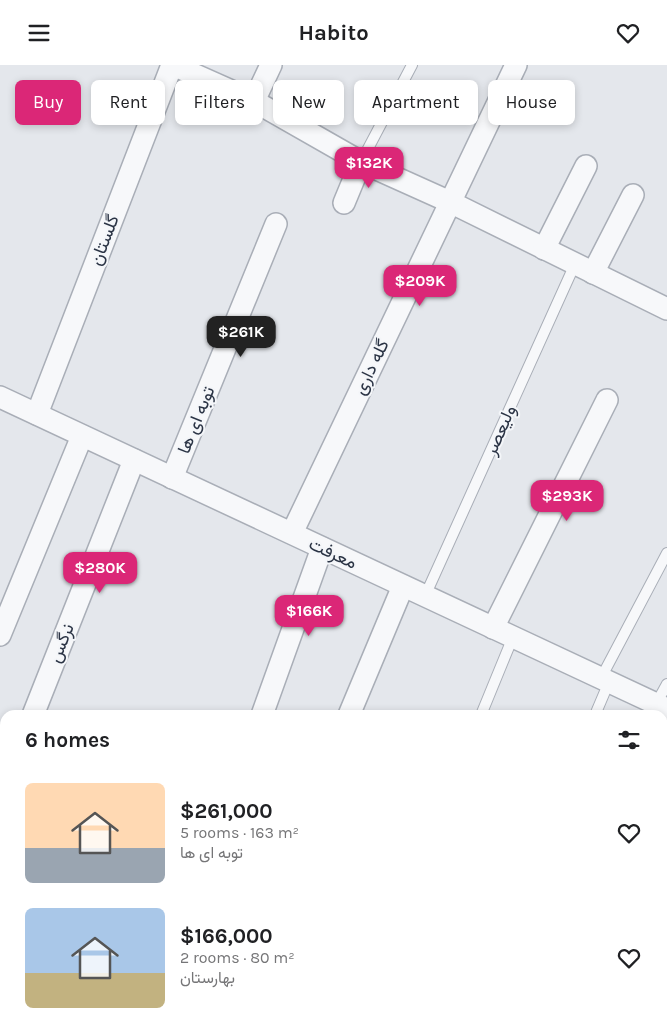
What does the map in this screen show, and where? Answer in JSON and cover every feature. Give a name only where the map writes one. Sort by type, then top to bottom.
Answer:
[{"type":"street","points":[[172,65],[206,80]]},
{"type":"street","name":"گلستان","points":[[37,414],[172,65]]},
{"type":"street","points":[[263,82],[271,65]]},
{"type":"street","name":"گله داری","points":[[292,533],[516,65]]},
{"type":"street","points":[[263,106],[361,162],[450,202],[667,309]]},
{"type":"street","points":[[344,203],[361,162]]},
{"type":"street","points":[[544,249],[586,166]]},
{"type":"street","points":[[584,268],[633,195]]},
{"type":"street","name":"توبه ای ها","points":[[172,478],[276,224]]},
{"type":"street","name":"معرفت","points":[[0,397],[662,706]]},
{"type":"street","points":[[493,628],[607,400]]},
{"type":"street","points":[[0,635],[82,436]]},
{"type":"street","name":"نرگس","points":[[35,710],[134,460]]},
{"type":"street","points":[[264,710],[322,548]]},
{"type":"street","points":[[351,710],[403,586]]},
{"type":"lane","points":[[361,162],[412,65]]},
{"type":"lane","name":"ولیعصر","points":[[425,596],[584,268]]},
{"type":"lane","points":[[596,710],[605,680],[667,553]]},
{"type":"lane","points":[[483,710],[513,637]]},
{"type":"lane","points":[[662,706],[667,684]]}]
